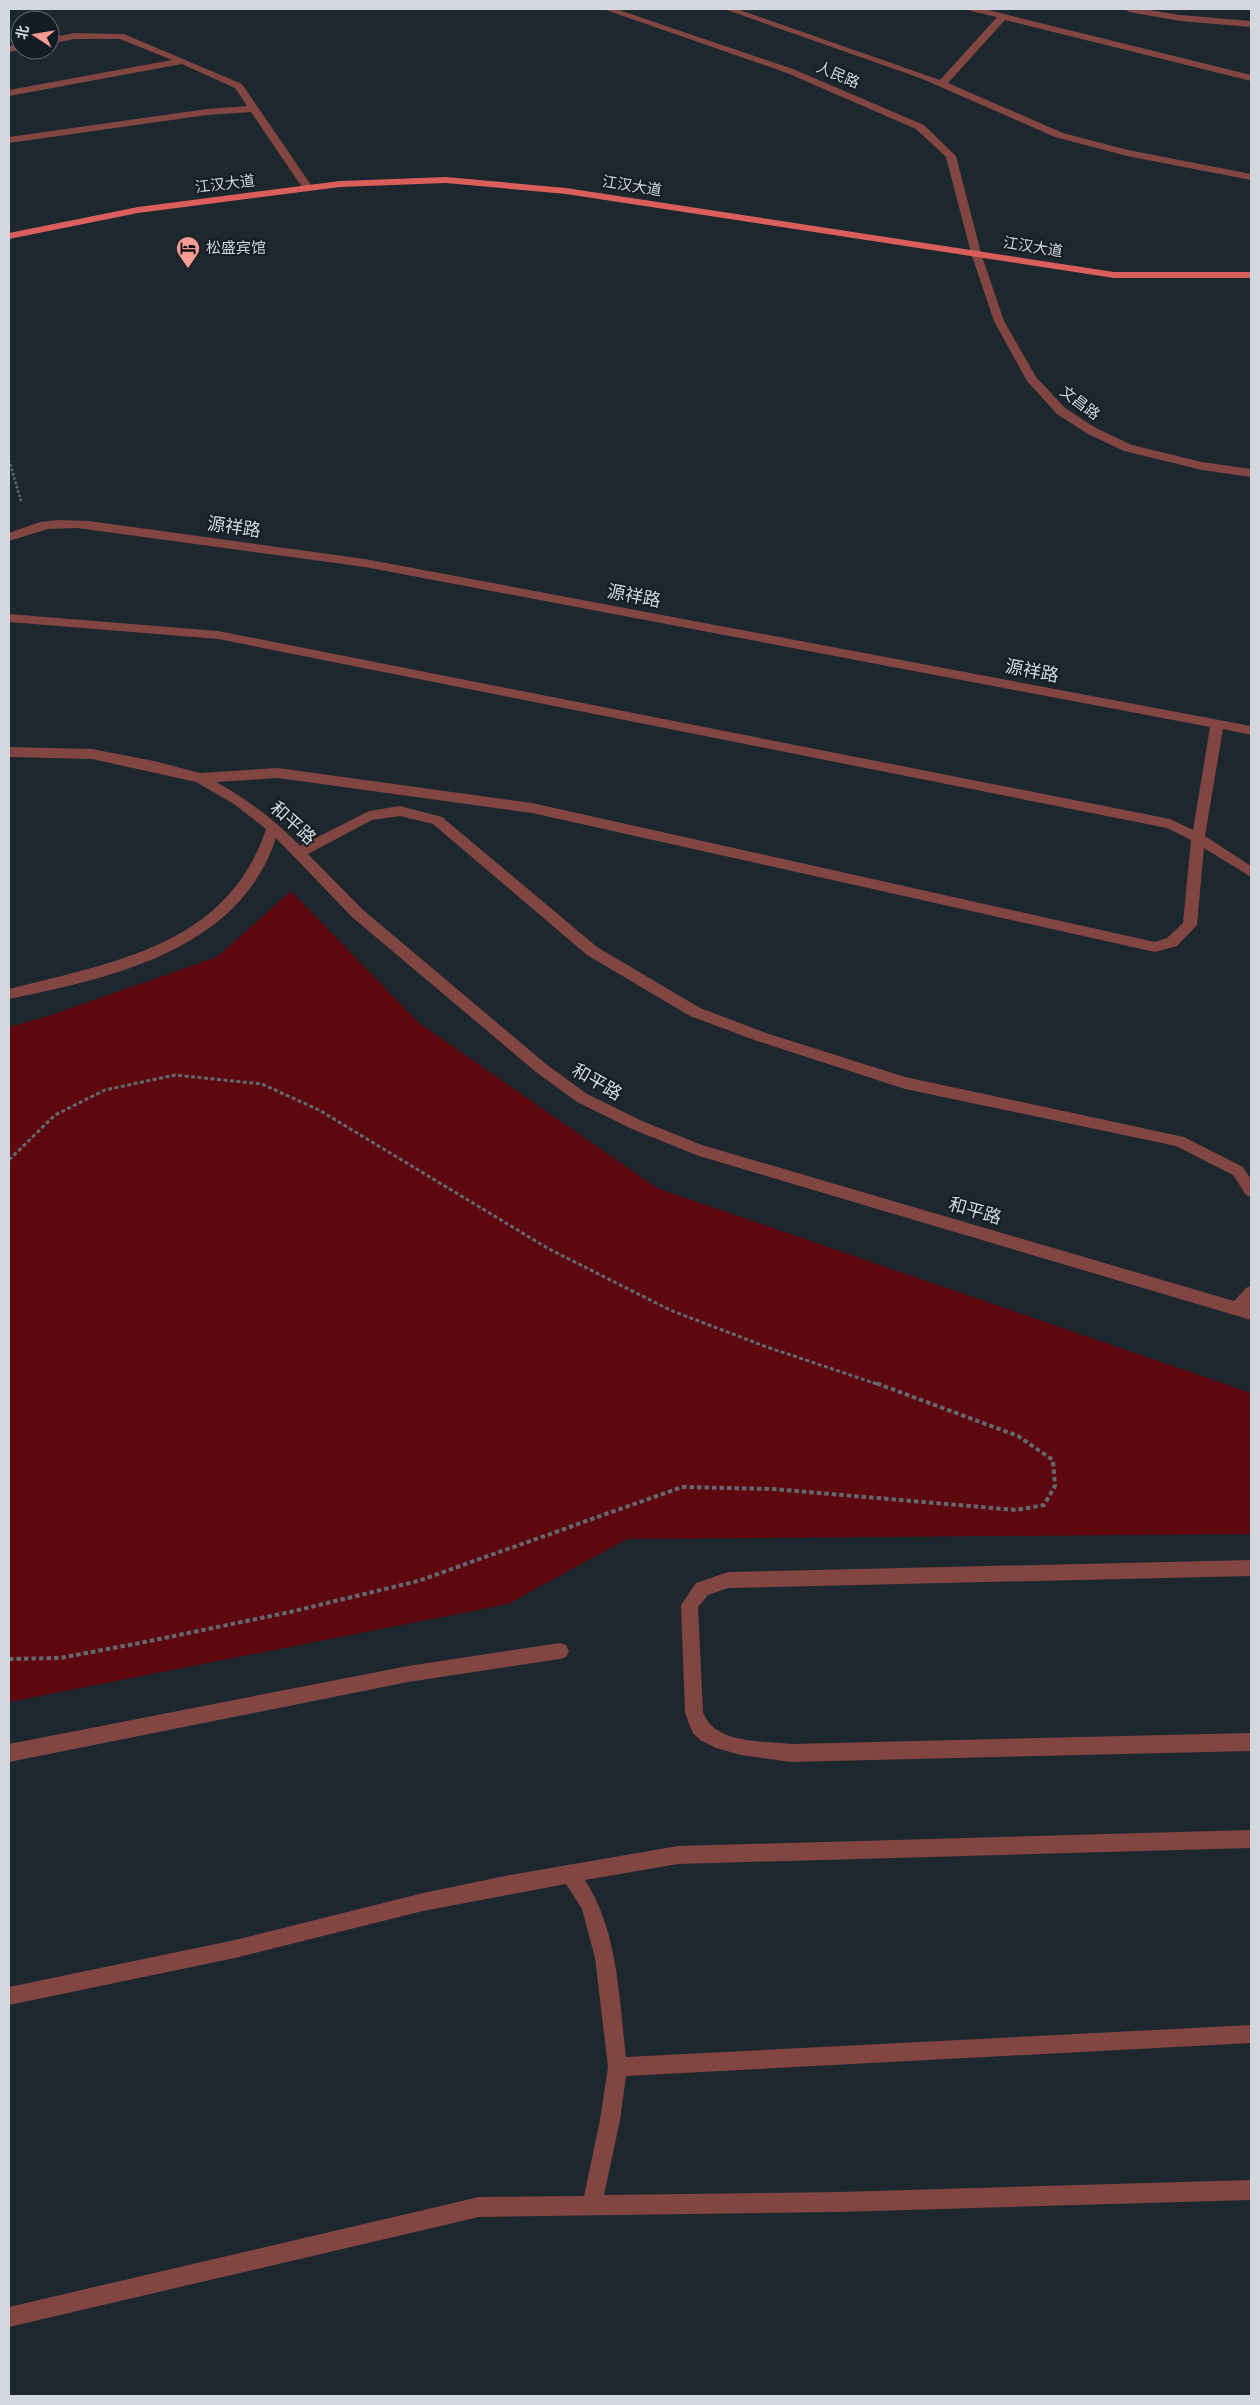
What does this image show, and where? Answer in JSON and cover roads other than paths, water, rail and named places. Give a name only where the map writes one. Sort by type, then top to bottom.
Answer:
[{"type":"main road","name":"江汉大道","points":[[9,236],[138,210],[308,188],[340,184],[446,180],[556,190],[1114,275],[1251,275]]},
{"type":"street","name":"人民路","points":[[608,9],[790,71],[920,127],[951,156],[976,253]]},
{"type":"street","points":[[728,9],[923,76],[1059,135],[1145,157],[1251,177]]},
{"type":"street","points":[[974,9],[1251,78]]},
{"type":"street","points":[[1129,9],[1180,18],[1251,24]]},
{"type":"street","points":[[941,85],[1002,17]]},
{"type":"street","points":[[60,39],[74,36],[121,36],[239,86],[308,188]]},
{"type":"street","points":[[9,93],[182,61]]},
{"type":"street","points":[[9,140],[207,112],[254,109]]},
{"type":"street","name":"文昌路","points":[[976,253],[999,321],[1031,379],[1061,411],[1092,432],[1128,448],[1202,466],[1251,473]]},
{"type":"street","name":"源祥路","points":[[9,537],[30,528],[54,522],[90,525],[365,562],[1251,730]]},
{"type":"street","points":[[9,618],[218,635],[1170,824],[1198,838],[1251,872]]},
{"type":"street","points":[[200,778],[278,773],[532,808],[1155,947],[1172,942],[1190,926],[1198,838],[1217,724]]},
{"type":"street","name":"和平路","points":[[9,752],[92,754],[154,766],[200,778],[239,801],[273,827],[357,913],[541,1068],[582,1098],[637,1125],[699,1150],[1245,1311]]},
{"type":"street","points":[[299,853],[369,816],[400,811],[437,820],[592,951],[695,1012],[762,1037],[905,1084],[1179,1141],[1238,1171],[1251,1191]]},
{"type":"street","points":[[9,994],[119,965],[161,951],[184,938],[216,915],[238,895],[263,859],[273,827]]},
{"type":"street","points":[[1245,1311],[1251,1293]]},
{"type":"street","points":[[1251,1568],[728,1580],[702,1589],[689,1605],[694,1712],[700,1728],[724,1743],[751,1749],[790,1753],[1251,1742]]},
{"type":"street","points":[[9,1753],[408,1674],[560,1651]]},
{"type":"street","points":[[9,1996],[235,1949],[443,1898],[510,1884],[678,1855],[1120,1841],[1251,1839]]},
{"type":"street","points":[[570,1874],[590,1905],[604,1958],[618,2067],[610,2120],[592,2204]]},
{"type":"street","points":[[618,2067],[1251,2034]]},
{"type":"street","points":[[9,2317],[479,2207],[839,2202],[1251,2190]]},
{"type":"place","name":"松盛宾馆","points":[[188,269]]}]
